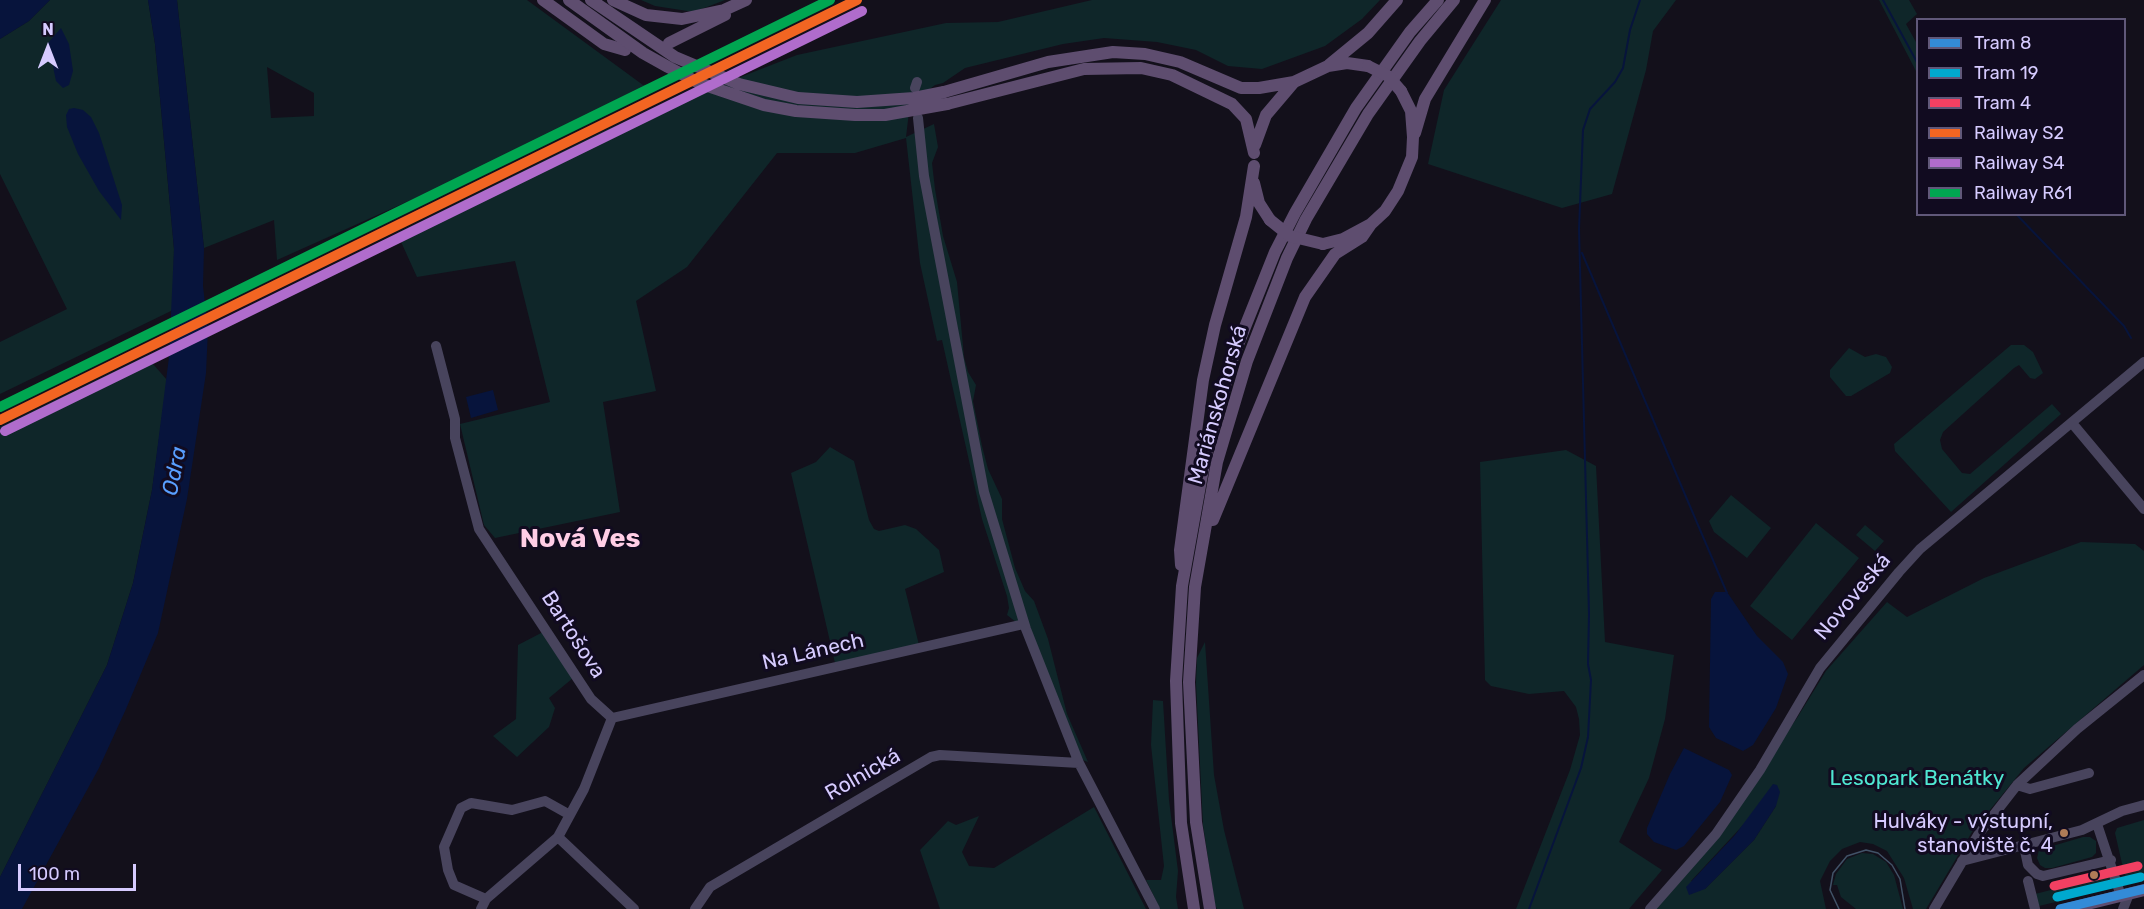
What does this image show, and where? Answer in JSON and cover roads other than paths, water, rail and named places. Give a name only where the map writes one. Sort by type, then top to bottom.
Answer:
[{"type":"main road","points":[[543,0],[593,38],[625,51]]},
{"type":"main road","points":[[569,0],[643,53],[668,67],[730,95],[764,105],[813,113],[885,115],[946,98],[1097,67],[1140,68],[1172,75],[1232,104],[1246,119],[1254,159],[1256,193],[1269,220],[1290,236],[1323,244],[1343,239],[1371,224]]},
{"type":"main road","points":[[591,0],[675,57],[709,73],[759,90],[798,98],[857,102],[946,98],[1048,62],[1113,52],[1145,54],[1180,62],[1241,87],[1259,88],[1294,82],[1328,66],[1368,33],[1397,0]]},
{"type":"main road","points":[[614,0],[646,15],[682,20],[724,10],[746,0]]},
{"type":"main road","points":[[669,43],[751,0]]},
{"type":"main road","name":"Mariánskohorská","points":[[1194,909],[1181,823],[1176,751],[1176,681],[1182,586],[1205,458],[1233,357],[1275,252],[1313,177],[1356,108],[1410,32],[1438,0]]},
{"type":"main road","name":"Mariánskohorská","points":[[1210,909],[1196,822],[1189,726],[1195,587],[1217,462],[1246,361],[1287,258],[1325,183],[1368,114],[1414,49],[1454,0]]},
{"type":"main road","points":[[1413,137],[1425,99],[1485,0]]},
{"type":"main road","points":[[1195,587],[1203,575],[1217,508],[1305,297],[1335,254],[1362,237],[1371,224],[1392,203],[1412,157],[1411,111],[1401,91],[1388,76],[1368,66],[1347,63],[1328,66]]},
{"type":"main road","points":[[1182,586],[1180,550],[1203,381],[1215,325],[1246,217],[1262,121],[1277,98],[1294,82]]},
{"type":"main road","points":[[2067,909],[2144,890]]},
{"type":"street","points":[[918,118],[924,176],[984,492],[1024,624],[1079,763],[1155,909]]},
{"type":"street","name":"Bartošova","points":[[436,346],[455,419],[455,438],[479,529],[591,699],[612,718]]},
{"type":"street","name":"Novoveská","points":[[1650,909],[1716,834],[1760,770],[1820,668],[1899,572],[1920,549],[2144,362]]},
{"type":"street","points":[[2072,423],[2143,505]]},
{"type":"street","name":"Na Lánech","points":[[612,718],[1024,624]]},
{"type":"street","points":[[1934,909],[1962,861],[2017,785],[2077,729],[2144,675]]},
{"type":"street","points":[[570,815],[545,801],[512,810],[471,803],[461,808],[444,847],[448,870],[454,885],[483,904],[558,837],[570,815],[584,789],[612,718]]},
{"type":"street","name":"Rolnická","points":[[695,909],[710,887],[932,757],[940,755],[1079,763]]},
{"type":"street","points":[[2017,785],[2030,789],[2089,774]]},
{"type":"street","points":[[1962,861],[2024,846],[2097,824],[2122,811],[2144,805]]},
{"type":"street","points":[[2097,824],[2125,895],[2123,909]]},
{"type":"street","points":[[558,837],[634,909]]},
{"type":"street","points":[[2024,846],[2028,865],[2037,874],[2043,876],[2111,860]]},
{"type":"street","points":[[2028,881],[2035,909]]},
{"type":"water","points":[[0,0],[50,0],[29,21],[0,39]]},
{"type":"water","name":"Odra","points":[[148,0],[177,0],[204,248],[203,286],[208,329],[206,373],[187,499],[158,633],[126,709],[99,768],[22,909],[0,909],[0,877],[107,665],[133,583],[152,490],[169,357],[174,249],[155,44]]},
{"type":"water","points":[[61,28],[69,44],[73,71],[69,85],[63,88],[56,81],[48,43]]},
{"type":"water","points":[[69,109],[83,110],[91,117],[99,133],[122,205],[121,220],[99,191],[78,154],[67,127],[66,115]]},
{"type":"water","points":[[493,390],[498,410],[471,418],[466,397]]},
{"type":"water","points":[[1715,592],[1727,592],[1757,636],[1783,662],[1788,674],[1776,708],[1753,745],[1743,751],[1716,738],[1709,727],[1711,599]]},
{"type":"water","points":[[1684,748],[1729,770],[1732,775],[1720,802],[1684,846],[1676,850],[1654,842],[1647,834],[1647,828]]},
{"type":"water","points":[[1773,784],[1777,785],[1780,792],[1776,806],[1754,840],[1705,889],[1689,895],[1686,887],[1735,835]]},
{"type":"waterway","points":[[1529,909],[1581,768],[1588,737],[1591,680],[1588,664],[1589,614],[1579,229],[1583,130],[1590,109],[1615,82],[1623,68],[1630,30],[1640,0]]},
{"type":"waterway","points":[[1883,0],[1916,60]]},
{"type":"waterway","points":[[2018,216],[2124,326],[2131,338]]},
{"type":"waterway","points":[[1582,253],[1727,593]]},
{"type":"tram line","points":[[1839,909],[1830,890],[1833,873],[1847,856],[1866,850],[1878,853],[1892,865],[1900,879],[1905,909]]},
{"type":"tram line","name":"4","points":[[2054,886],[2138,866]]},
{"type":"tram line","name":"19","points":[[2057,897],[2141,877]]},
{"type":"tram line","name":"8","points":[[2060,909],[2144,889]]},
{"type":"rail line","name":"R61","points":[[0,407],[830,0]]},
{"type":"rail line","name":"S2","points":[[0,420],[857,0]]},
{"type":"rail line","name":"S4","points":[[5,431],[862,11]]},
{"type":"place","name":"Hulváky - výstupní, stanoviště č. 4","points":[[2064,833]]},
{"type":"district","name":"Nová Ves","points":[[580,539]]},
{"type":"park label","name":"Lesopark Benátky","points":[[1917,779]]}]
